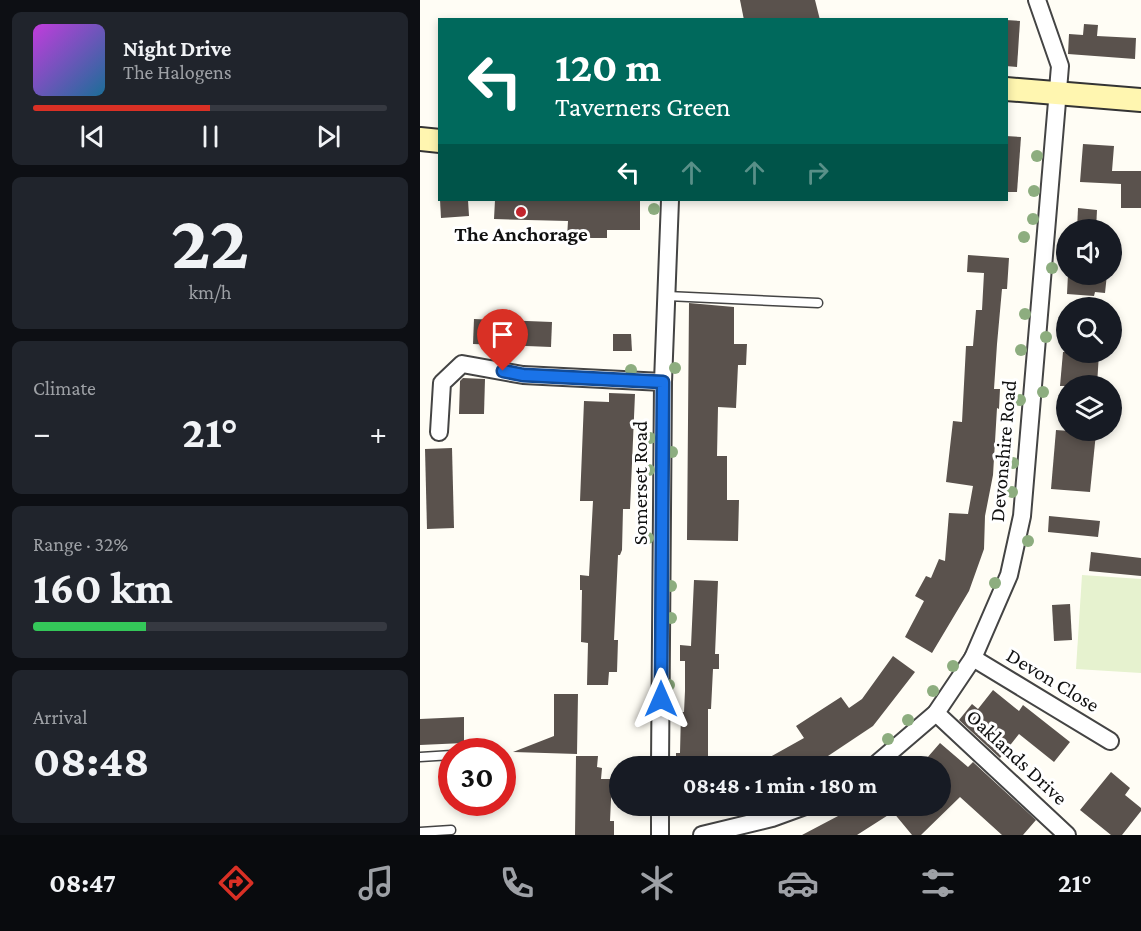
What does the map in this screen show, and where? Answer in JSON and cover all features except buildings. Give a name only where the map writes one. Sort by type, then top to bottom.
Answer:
[{"type":"main road","points":[[1008,89],[1141,100]]},
{"type":"main road","points":[[420,140],[438,141]]},
{"type":"street","name":"Devonshire Road","points":[[885,756],[936,712],[973,658],[1009,576],[1022,516],[1060,66],[1037,0]]},
{"type":"street","name":"Somerset Road","points":[[660,756],[663,382],[670,201]]},
{"type":"street","points":[[439,432],[442,383],[462,364],[523,375],[663,382]]},
{"type":"street","name":"Devon Close","points":[[973,658],[1110,741]]},
{"type":"street","name":"Oaklands Drive","points":[[936,712],[1067,835]]},
{"type":"street","points":[[660,816],[660,835]]},
{"type":"street","points":[[702,835],[778,816]]},
{"type":"lane","points":[[667,296],[818,303]]},
{"type":"lane","points":[[420,757],[438,755]]},
{"type":"lane","points":[[420,832],[451,830]]},
{"type":"green space","points":[[1082,575],[1141,579],[1141,673],[1076,669]]},
{"type":"place","name":"The Anchorage","points":[[521,212]]},
{"type":"route","points":[[503,371],[523,375],[663,382],[661,699]]}]
